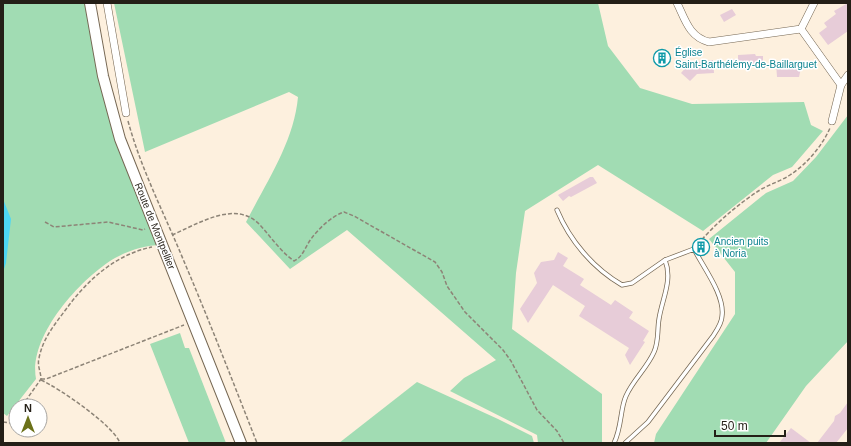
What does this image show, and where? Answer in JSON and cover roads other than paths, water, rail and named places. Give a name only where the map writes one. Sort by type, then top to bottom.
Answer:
[{"type":"main road","name":"Route de Montpellier","points":[[90,3],[103,76],[120,140],[241,443]]},
{"type":"street","points":[[107,3],[126,113]]},
{"type":"street","points":[[677,3],[691,30],[699,39],[708,42],[801,29]]},
{"type":"street","points":[[801,29],[814,3]]},
{"type":"street","points":[[801,29],[841,85]]},
{"type":"street","points":[[832,121],[841,85],[848,75]]},
{"type":"lane","points":[[557,210],[566,228],[578,246],[604,272],[622,285],[632,283],[665,260],[694,249],[722,303],[722,316],[713,336],[648,422],[625,443]]},
{"type":"lane","points":[[614,443],[620,428],[626,395],[653,353],[657,343],[658,320],[668,280],[668,268],[665,260]]},
{"type":"water","points":[[3,199],[11,219],[6,263],[3,272]]},
{"type":"place","name":"Église Saint-Barthélémy-de-Baillarguet","points":[[662,58]]},
{"type":"place","name":"Ancien puits à Noria","points":[[701,247]]}]
